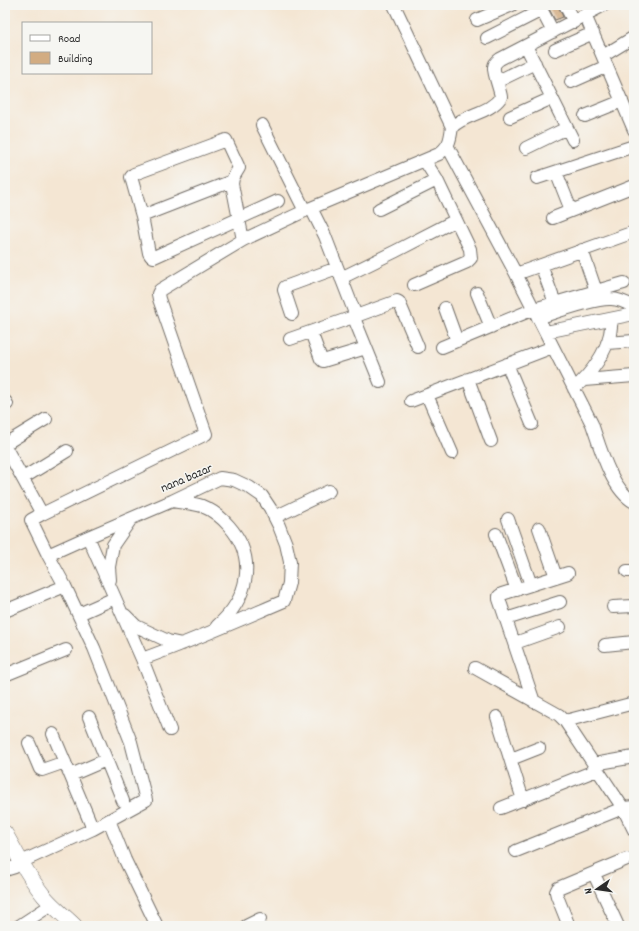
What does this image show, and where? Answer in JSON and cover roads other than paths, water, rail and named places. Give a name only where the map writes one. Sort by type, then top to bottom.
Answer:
[{"type":"main road","points":[[5,833],[14,866],[75,926]]},
{"type":"main road","points":[[5,848],[14,866],[45,909],[63,926]]},
{"type":"street","points":[[14,866],[93,829],[146,800],[131,742],[94,648],[79,614],[31,520],[206,434],[159,299],[158,294],[160,290],[243,240],[308,209],[425,161],[439,154],[448,147],[452,127],[394,5]]},
{"type":"street","points":[[477,20],[512,5]]},
{"type":"street","points":[[565,5],[574,22]]},
{"type":"street","points":[[452,127],[459,121],[490,108],[498,102],[501,97],[498,81],[493,68],[495,63],[604,5]]},
{"type":"street","points":[[487,38],[540,7],[554,32]]},
{"type":"street","points":[[586,15],[634,130]]},
{"type":"street","points":[[555,50],[593,33]]},
{"type":"street","points":[[571,82],[605,61],[634,37]]},
{"type":"street","points":[[526,46],[573,140]]},
{"type":"street","points":[[498,81],[535,63]]},
{"type":"street","points":[[510,117],[552,98]]},
{"type":"street","points":[[585,116],[622,101]]},
{"type":"street","points":[[262,125],[308,209],[325,236],[380,382]]},
{"type":"street","points":[[526,148],[567,128]]},
{"type":"street","points":[[142,216],[232,181],[240,168],[226,140],[134,174],[131,177],[131,182],[142,216],[149,253],[151,256],[154,257],[239,220],[278,201]]},
{"type":"street","points":[[537,178],[634,146]]},
{"type":"street","points":[[448,147],[516,274],[592,424],[613,479],[634,502]]},
{"type":"street","points":[[414,284],[467,262],[471,258],[470,249],[437,180],[425,161]]},
{"type":"street","points":[[556,172],[571,210]]},
{"type":"street","points":[[379,209],[437,180]]},
{"type":"street","points":[[232,181],[243,240]]},
{"type":"street","points":[[553,218],[634,186]]},
{"type":"street","points":[[292,314],[284,290],[285,287],[339,273],[396,251],[456,220]]},
{"type":"street","points":[[516,274],[634,232]]},
{"type":"street","points":[[582,250],[596,291]]},
{"type":"street","points":[[541,265],[555,303]]},
{"type":"street","points":[[536,313],[555,303],[624,283]]},
{"type":"street","points":[[477,293],[491,327]]},
{"type":"street","points":[[442,347],[491,327],[536,313],[610,299],[625,302],[634,307]]},
{"type":"street","points":[[290,339],[397,301],[399,302],[418,347]]},
{"type":"street","points":[[445,308],[457,341]]},
{"type":"street","points":[[546,332],[634,314]]},
{"type":"street","points":[[574,389],[584,380],[598,360],[607,343],[612,319]]},
{"type":"street","points":[[311,332],[323,362],[366,348]]},
{"type":"street","points":[[607,343],[634,341]]},
{"type":"street","points":[[411,401],[553,346]]},
{"type":"street","points":[[506,364],[532,424]]},
{"type":"street","points":[[584,380],[634,376]]},
{"type":"street","points":[[468,379],[491,441]]},
{"type":"street","points":[[427,395],[452,453]]},
{"type":"street","points":[[42,514],[5,445],[46,419]]},
{"type":"street","points":[[23,478],[67,451]]},
{"type":"street","name":"nana bazar","points":[[48,555],[172,501],[220,478],[234,480],[249,487],[262,496],[274,517],[286,544],[290,562],[289,583],[284,601],[184,644],[142,659]]},
{"type":"street","points":[[274,517],[329,491]]},
{"type":"street","points":[[172,501],[202,506],[223,519],[238,536],[247,560],[245,584],[237,602],[227,618],[212,631]]},
{"type":"street","points":[[113,594],[109,567],[113,546],[131,519]]},
{"type":"street","points":[[508,519],[532,585]]},
{"type":"street","points":[[534,702],[499,596],[562,575],[539,528]]},
{"type":"street","points":[[496,534],[517,590]]},
{"type":"street","points":[[88,537],[142,659],[170,730]]},
{"type":"street","points":[[5,611],[65,586]]},
{"type":"street","points":[[79,614],[113,594]]},
{"type":"street","points":[[506,619],[560,602]]},
{"type":"street","points":[[614,607],[634,606]]},
{"type":"street","points":[[120,610],[136,626],[168,641],[184,644]]},
{"type":"street","points":[[514,643],[560,627]]},
{"type":"street","points":[[605,645],[634,642]]},
{"type":"street","points":[[5,675],[66,650]]},
{"type":"street","points":[[475,668],[559,715],[566,721],[596,767],[629,807],[634,830]]},
{"type":"street","points":[[566,721],[634,704]]},
{"type":"street","points":[[89,717],[123,801]]},
{"type":"street","points":[[497,717],[523,800]]},
{"type":"street","points":[[54,734],[93,829]]},
{"type":"street","points":[[29,742],[40,769],[42,770],[65,762]]},
{"type":"street","points":[[511,760],[539,748]]},
{"type":"street","points":[[501,808],[523,800],[596,767],[634,757]]},
{"type":"street","points":[[70,775],[106,760]]},
{"type":"street","points":[[516,851],[629,807]]},
{"type":"street","points":[[109,820],[125,860],[156,924]]},
{"type":"street","points":[[570,926],[557,896],[556,892],[558,888],[627,859]]},
{"type":"street","points":[[594,874],[618,926]]},
{"type":"street","points":[[19,926],[45,909]]},
{"type":"street","points":[[246,926],[260,919]]}]
